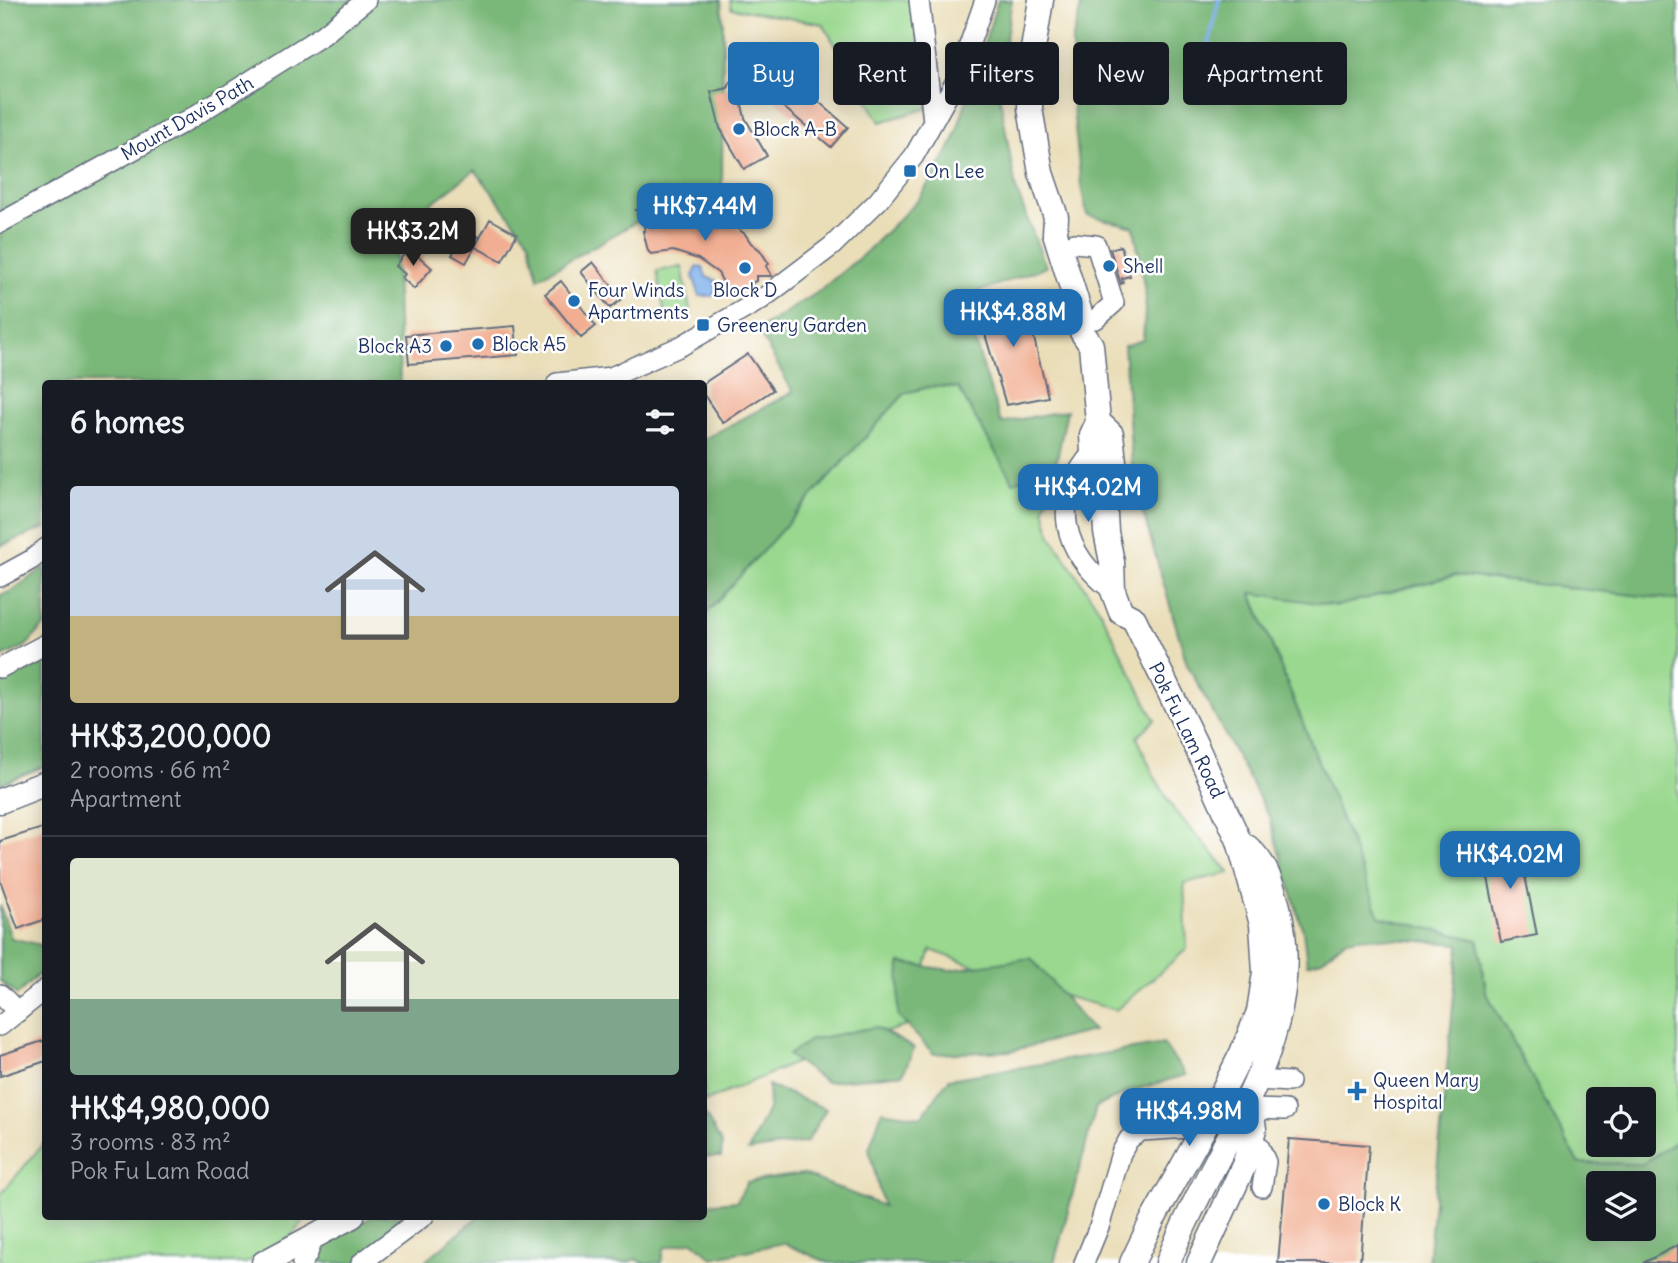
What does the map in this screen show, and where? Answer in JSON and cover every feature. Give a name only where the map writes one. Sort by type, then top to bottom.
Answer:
[{"type":"main road","name":"Pok Fu Lam Road","points":[[1042,2],[1035,23],[1030,108],[1041,173],[1056,217],[1055,233],[1080,313],[1082,332],[1091,345],[1098,422],[1092,435],[1093,452],[1096,482],[1104,497],[1113,591],[1121,612],[1134,619]]},
{"type":"main road","name":"Pok Fu Lam Road","points":[[1056,217],[1071,230],[1095,309],[1098,331],[1091,345]]},
{"type":"main road","name":"Pok Fu Lam Road","points":[[1098,422],[1111,434],[1116,480],[1104,497]]},
{"type":"main road","name":"Pok Fu Lam Road","points":[[1112,562],[1129,587],[1135,607],[1134,619],[1239,841],[1260,858],[1277,905],[1284,946],[1252,1097],[1254,1129],[1233,1140]]},
{"type":"main road","points":[[0,801],[42,785]]},
{"type":"main road","name":"Pok Fu Lam Road","points":[[1133,1260],[1272,996]]},
{"type":"main road","points":[[1167,1263],[1233,1140]]},
{"type":"main road","points":[[1199,1263],[1236,1185],[1233,1140]]},
{"type":"main road","points":[[264,1263],[307,1247],[346,1220]]},
{"type":"street","name":"Mount Davis Path","points":[[0,223],[188,120],[323,35],[366,0]]},
{"type":"street","points":[[919,0],[933,121]]},
{"type":"street","points":[[584,380],[611,377],[698,337],[762,299],[832,246],[878,201],[914,156],[958,77],[979,24],[985,0]]},
{"type":"street","points":[[1093,452],[1079,469],[1066,502],[1068,537],[1092,575],[1113,591]]},
{"type":"street","points":[[0,577],[42,551]]},
{"type":"street","points":[[0,668],[42,646]]},
{"type":"street","points":[[0,1026],[42,992]]},
{"type":"street","points":[[0,994],[18,1012]]},
{"type":"street","points":[[1252,1097],[1289,1082]]},
{"type":"street","points":[[1252,1097],[1285,1110]]},
{"type":"street","points":[[1086,1258],[1124,1145],[1134,1135],[1155,1130],[1188,1128],[1209,1119]]},
{"type":"street","points":[[1155,1130],[1169,1136],[1180,1147],[1180,1172]]},
{"type":"street","points":[[1233,1140],[1259,1146],[1266,1162],[1262,1187]]},
{"type":"street","points":[[361,1263],[419,1220]]},
{"type":"green space","points":[[0,0],[721,0],[722,194],[635,223],[538,278],[529,241],[475,170],[395,231],[400,380],[42,380],[42,529],[0,546]]},
{"type":"green space","points":[[730,0],[914,0],[919,42],[833,42],[823,24],[731,8]]},
{"type":"green space","points":[[998,0],[1012,0],[1005,42],[985,42]]},
{"type":"green space","points":[[1083,0],[1678,0],[1678,600],[1455,575],[1337,606],[1251,593],[1380,917],[1478,940],[1486,992],[1578,1163],[1642,1164],[1678,1140],[1678,1263],[1428,1263],[1459,944],[1366,937],[1345,940],[1322,960],[1307,964],[1303,931],[1269,816],[1187,664],[1133,478],[1124,346],[1143,340],[1146,298],[1134,227],[1087,215],[1081,186],[1073,107],[1072,41]]},
{"type":"green space","points":[[870,105],[928,105],[928,108],[880,122]]},
{"type":"green space","points":[[965,105],[1001,105],[1016,189],[1046,267],[961,298],[1001,423],[1067,410],[1055,469],[1013,482],[958,388],[933,386],[905,393],[707,613],[707,437],[793,392],[758,330],[818,292],[865,253],[919,199],[953,143]]},
{"type":"green space","points":[[682,267],[691,315],[666,320],[657,271]]},
{"type":"green space","points":[[933,386],[958,388],[1013,482],[1055,469],[1044,508],[1051,536],[1099,609],[1155,720],[1137,737],[1153,774],[1174,810],[1230,873],[1184,883],[1187,949],[1116,1010],[1038,989],[931,950],[907,1026],[830,1048],[707,1101],[707,613],[905,393]]},
{"type":"green space","points":[[42,569],[42,628],[26,646],[0,658],[0,595],[10,592]]},
{"type":"green space","points":[[1455,575],[1678,600],[1678,1140],[1656,1155],[1656,1087],[1586,1087],[1586,1157],[1652,1157],[1642,1164],[1578,1163],[1486,992],[1478,940],[1380,917],[1251,592],[1337,606]]},
{"type":"green space","points":[[42,664],[42,767],[0,784],[0,683]]},
{"type":"green space","points":[[0,905],[11,938],[42,945],[42,971],[17,995],[0,981]]},
{"type":"green space","points":[[1031,958],[1093,1031],[1010,1051],[934,1054],[898,1016],[900,963],[950,970]]},
{"type":"green space","points":[[875,1027],[914,1048],[903,1074],[826,1082],[788,1055],[810,1040]]},
{"type":"green space","points":[[1163,1044],[1186,1075],[1131,1091],[1096,1107],[1054,1263],[829,1263],[783,1243],[712,1258],[693,1241],[664,1248],[661,1263],[642,1263],[637,1259],[626,1263],[424,1262],[474,1220],[707,1220],[707,1204],[737,1201],[747,1182],[803,1174],[883,1206],[869,1149],[882,1111],[921,1117],[949,1079]]},
{"type":"green space","points":[[768,1085],[826,1109],[807,1142],[748,1151],[769,1107]]},
{"type":"green space","points":[[707,1118],[722,1144],[721,1157],[707,1157]]},
{"type":"green space","points":[[42,1146],[42,1220],[304,1220],[291,1236],[246,1263],[0,1263],[0,1195]]},
{"type":"green space","points":[[366,1220],[413,1220],[355,1263],[327,1263],[298,1256]]},
{"type":"water","points":[[697,267],[703,268],[706,277],[715,280],[717,289],[712,296],[700,296],[693,276]]},
{"type":"building","points":[[728,88],[728,105],[742,105],[745,118],[767,156],[744,169],[720,128],[711,92]]},
{"type":"building","points":[[819,102],[848,127],[831,147],[781,105],[819,105]]},
{"type":"building","points":[[668,204],[709,212],[745,234],[769,264],[766,266],[772,276],[756,276],[756,281],[751,283],[753,285],[733,293],[727,290],[718,273],[698,259],[673,251],[651,254],[643,231],[647,223],[636,210]]},
{"type":"building","points":[[490,219],[517,234],[502,261],[475,247]]},
{"type":"building","points":[[466,230],[480,238],[466,263],[452,255]]},
{"type":"building","points":[[1121,246],[1130,276],[1122,278],[1121,284],[1110,249]]},
{"type":"building","points":[[409,248],[432,268],[414,289],[402,278],[405,274],[395,266]]},
{"type":"building","points":[[593,262],[622,299],[610,308],[581,272]]},
{"type":"building","points":[[561,281],[596,326],[581,338],[545,294]]},
{"type":"building","points":[[1023,292],[1048,397],[1006,405],[977,307]]},
{"type":"building","points":[[515,326],[518,355],[409,364],[406,335]]},
{"type":"building","points":[[748,354],[773,390],[723,423],[707,399],[707,381]]},
{"type":"building","points":[[42,828],[42,920],[18,929],[0,880],[0,841]]},
{"type":"building","points":[[1518,841],[1537,935],[1501,942],[1482,848]]},
{"type":"building","points":[[42,1041],[42,1062],[0,1076],[0,1055]]},
{"type":"building","name":"Block K","points":[[1289,1139],[1369,1145],[1360,1263],[1278,1263]]},
{"type":"building","points":[[1678,1245],[1678,1263],[1643,1263]]},
{"type":"waterway","points":[[1209,42],[1219,0]]},
{"type":"place","name":"Block A-B","points":[[739,129]]},
{"type":"place","name":"On Lee","points":[[910,171]]},
{"type":"place","name":"Shell","points":[[1109,266]]},
{"type":"place","name":"Block D","points":[[745,268]]},
{"type":"place","name":"Four Winds Apartments","points":[[574,301]]},
{"type":"place","name":"Greenery Garden","points":[[703,325]]},
{"type":"place","name":"Block A5","points":[[478,344]]},
{"type":"place","name":"Block A3","points":[[446,346]]},
{"type":"place","name":"Queen Mary Hospital","points":[[1357,1091]]},
{"type":"place","name":"Block K","points":[[1324,1204]]}]
